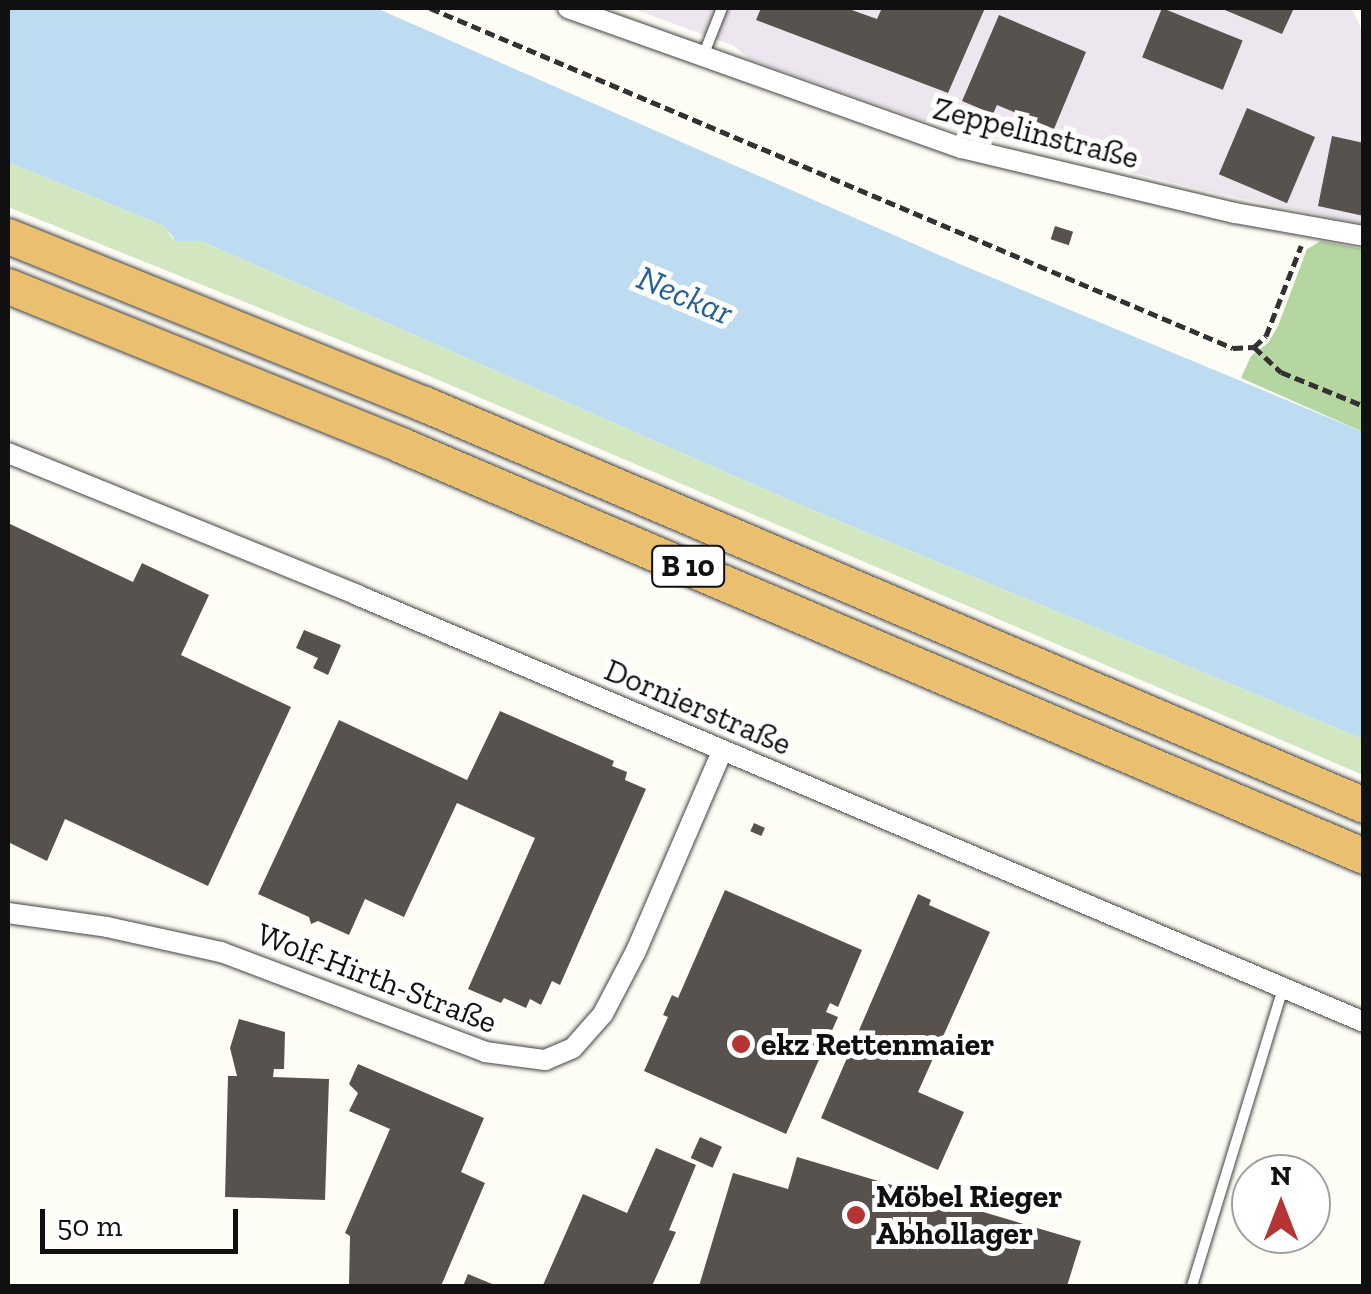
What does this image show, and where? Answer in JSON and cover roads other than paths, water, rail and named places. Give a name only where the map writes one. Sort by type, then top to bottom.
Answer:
[{"type":"highway","name":"B 10","points":[[8,236],[422,402],[1364,804]]},
{"type":"highway","name":"B 10","points":[[8,286],[438,461],[1364,856]]},
{"type":"street","name":"Zeppelinstraße","points":[[568,8],[962,148],[1235,212],[1364,236]]},
{"type":"street","name":"Dornierstraße","points":[[8,453],[288,566],[1364,1022]]},
{"type":"street","name":"Wolf-Hirth-Straße","points":[[8,912],[107,927],[221,952],[485,1052],[545,1060],[573,1048],[604,1014],[636,951],[722,751]]},
{"type":"lane","points":[[703,57],[722,8]]},
{"type":"lane","points":[[1192,1286],[1283,989]]},
{"type":"water","name":"Neckar","points":[[8,8],[376,8],[962,265],[1363,432],[1363,739],[796,503],[201,241],[176,241],[164,226],[8,162]]},
{"type":"place","name":"ekz Rettenmaier","points":[[741,1044]]},
{"type":"place","name":"Möbel Rieger Abhollager","points":[[856,1215]]}]
